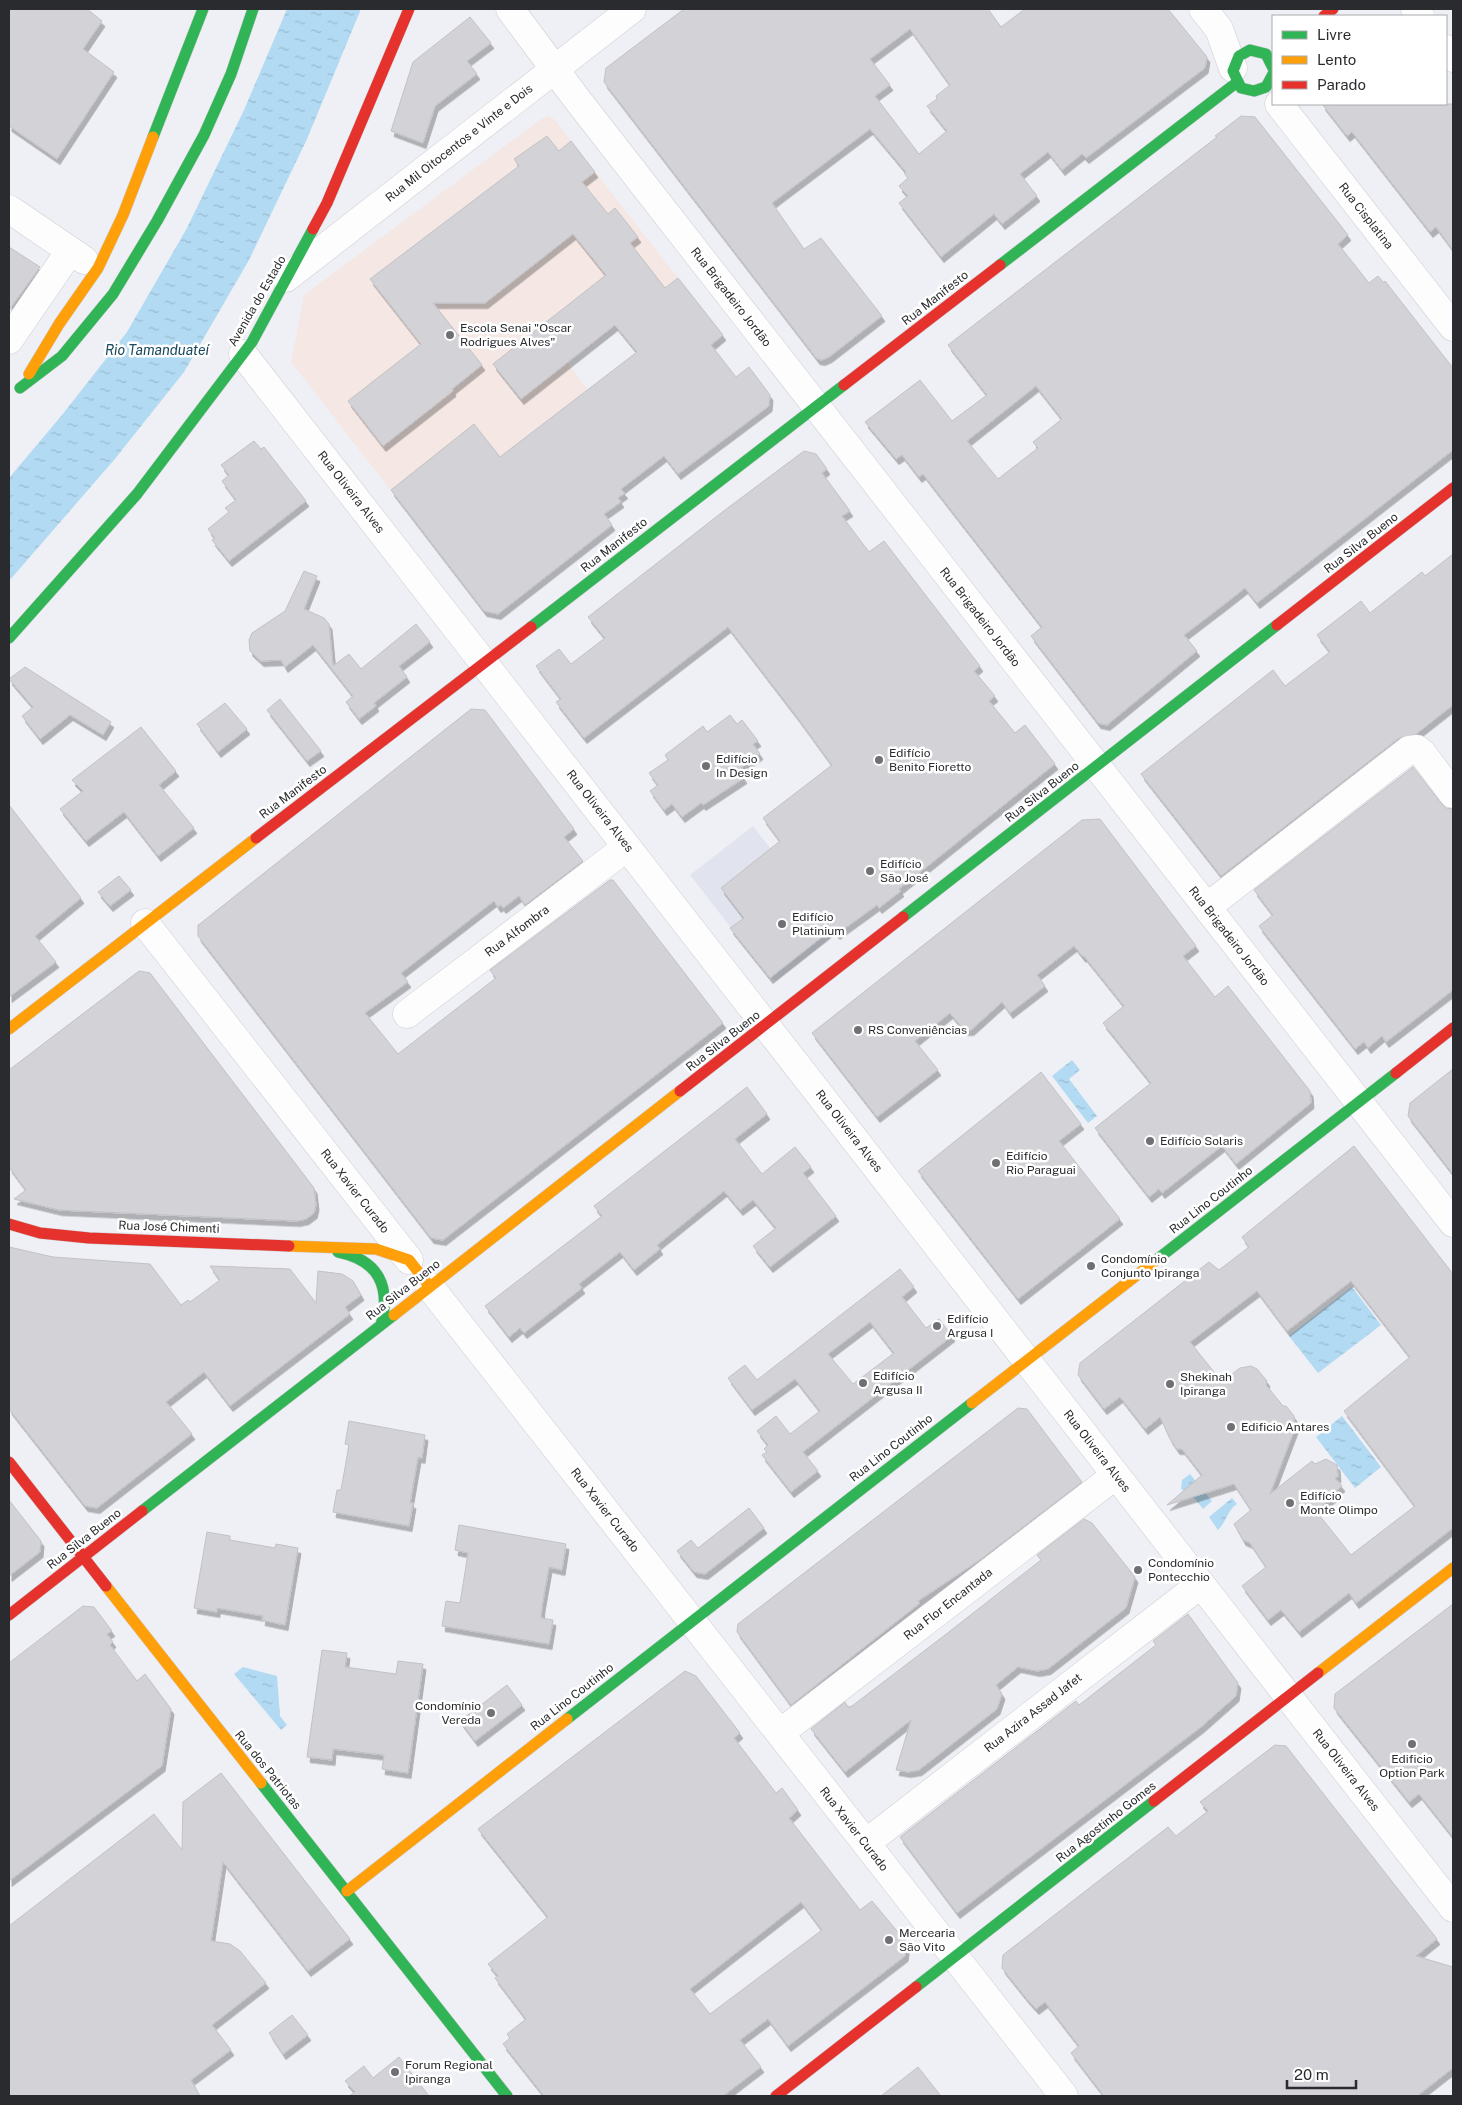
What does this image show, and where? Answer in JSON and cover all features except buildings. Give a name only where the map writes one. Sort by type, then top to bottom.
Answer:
[{"type":"main road","points":[[12,398],[59,324],[98,268],[123,215],[203,9]]},
{"type":"main road","points":[[20,388],[62,356],[114,294],[204,135],[232,74],[253,9]]},
{"type":"main road","name":"Avenida do Estado","points":[[9,638],[137,494],[243,354],[327,203],[409,9]]},
{"type":"main road","name":"Rua Manifesto","points":[[9,1029],[817,407],[1263,74]]},
{"type":"main road","name":"Rua Silva Bueno","points":[[9,1615],[1453,488]]},
{"type":"main road","name":"Rua Lino Coutinho","points":[[347,1891],[1453,1028]]},
{"type":"main road","name":"Rua José Chimenti","points":[[9,1224],[40,1233],[63,1236],[376,1249],[409,1260]]},
{"type":"main road","name":"Rua José Chimenti","points":[[330,1248],[338,1252],[349,1253],[365,1262],[383,1286],[386,1300],[381,1325]]},
{"type":"main road","name":"Rua Xavier Curado","points":[[409,1260],[430,1287]]},
{"type":"main road","name":"Rua dos Patriotas","points":[[9,1462],[507,2096]]},
{"type":"main road","name":"Rua Agostinho Gomes","points":[[776,2096],[1453,1568]]},
{"type":"street","name":"Rua Brigadeiro Jordão","points":[[510,9],[554,69],[1453,1223]]},
{"type":"street","name":"Rua Mil Oitocentos e Vinte e Dois","points":[[286,278],[632,9]]},
{"type":"street","name":"Rua Cisplatina","points":[[1211,19],[1272,86]]},
{"type":"street","name":"Rua Cisplatina","points":[[1286,105],[1453,327]]},
{"type":"street","points":[[9,209],[98,268]]},
{"type":"street","points":[[9,340],[70,251]]},
{"type":"street","name":"Rua Oliveira Alves","points":[[243,354],[1453,1908]]},
{"type":"street","points":[[1207,907],[1409,750],[1417,749],[1422,753],[1453,794]]},
{"type":"street","name":"Rua Alfombra","points":[[407,1014],[627,847]]},
{"type":"street","name":"Rua Xavier Curado","points":[[145,923],[409,1260]]},
{"type":"street","name":"Rua Xavier Curado","points":[[430,1287],[1064,2096]]},
{"type":"street","name":"Rua Flor Encantada","points":[[780,1733],[1116,1475]]},
{"type":"street","name":"Rua Azira Assad Jafet","points":[[866,1843],[1201,1584]]},
{"type":"shaded area","name":"Escola Senai \"Oscar Rodrigues Alves\"","points":[[548,116],[554,119],[678,278],[568,363],[588,390],[416,523],[291,362],[304,295],[541,119]]},
{"type":"shaded area","points":[[753,826],[837,934],[776,981],[770,978],[690,875]]},
{"type":"water","name":"Rio Tamanduateí","points":[[287,9],[361,9],[307,139],[249,260],[184,372],[114,460],[9,581],[9,478],[62,415],[127,332],[187,228],[244,110]]},
{"type":"water","points":[[1072,1060],[1080,1070],[1069,1079],[1097,1116],[1088,1123],[1052,1076]]},
{"type":"water","points":[[1352,1287],[1381,1325],[1318,1373],[1289,1336]]},
{"type":"water","points":[[1342,1416],[1381,1467],[1355,1488],[1316,1437]]},
{"type":"water","points":[[1190,1474],[1212,1501],[1203,1509],[1195,1499],[1181,1489],[1182,1480]]},
{"type":"water","points":[[1232,1498],[1237,1504],[1218,1530],[1209,1517]]},
{"type":"water","points":[[243,1667],[277,1676],[280,1716],[287,1725],[281,1730],[234,1674]]},
{"type":"traffic: fast","points":[[153,137],[203,9]]},
{"type":"traffic: fast","points":[[20,388],[62,356],[113,294],[157,221],[204,135],[231,74],[253,9]]},
{"type":"traffic: fast","points":[[1272,66],[1266,54],[1250,50],[1239,56],[1233,71],[1241,88],[1254,91],[1266,87],[1272,76]]},
{"type":"traffic: fast","points":[[1000,265],[1236,83]]},
{"type":"traffic: fast","points":[[9,638],[137,494],[252,342],[313,229]]},
{"type":"traffic: fast","points":[[531,627],[844,385]]},
{"type":"traffic: fast","points":[[903,917],[1277,625]]},
{"type":"traffic: fast","points":[[1155,1261],[1396,1073]]},
{"type":"traffic: fast","points":[[338,1252],[363,1261],[379,1277],[383,1287],[384,1299],[381,1325]]},
{"type":"traffic: fast","points":[[142,1511],[394,1315]]},
{"type":"traffic: fast","points":[[567,1719],[972,1403]]},
{"type":"traffic: fast","points":[[261,1783],[507,2096]]},
{"type":"traffic: fast","points":[[916,1987],[1154,1801]]},
{"type":"traffic: slow","points":[[29,374],[59,324],[98,268],[123,215],[153,137]]},
{"type":"traffic: slow","points":[[9,1029],[256,838]]},
{"type":"traffic: slow","points":[[394,1315],[680,1091]]},
{"type":"traffic: slow","points":[[289,1246],[376,1249],[409,1260],[430,1287]]},
{"type":"traffic: slow","points":[[972,1403],[1155,1261]]},
{"type":"traffic: slow","points":[[1318,1673],[1453,1568]]},
{"type":"traffic: slow","points":[[106,1586],[261,1783]]},
{"type":"traffic: slow","points":[[347,1891],[567,1719]]},
{"type":"traffic: jam","points":[[313,229],[327,203],[409,9]]},
{"type":"traffic: jam","points":[[1325,15],[1333,9]]},
{"type":"traffic: jam","points":[[844,385],[1000,265]]},
{"type":"traffic: jam","points":[[1277,625],[1453,488]]},
{"type":"traffic: jam","points":[[256,838],[531,627]]},
{"type":"traffic: jam","points":[[680,1091],[903,917]]},
{"type":"traffic: jam","points":[[1396,1073],[1453,1028]]},
{"type":"traffic: jam","points":[[9,1224],[40,1233],[89,1238],[289,1246]]},
{"type":"traffic: jam","points":[[9,1462],[106,1586]]},
{"type":"traffic: jam","points":[[9,1615],[142,1511]]},
{"type":"traffic: jam","points":[[1154,1801],[1318,1673]]},
{"type":"traffic: jam","points":[[776,2096],[916,1987]]},
{"type":"place","name":"Escola Senai \"Oscar Rodrigues Alves\"","points":[[450,335]]},
{"type":"place","name":"Edifício Benito Fioretto","points":[[879,760]]},
{"type":"place","name":"Edifício In Design","points":[[706,766]]},
{"type":"place","name":"Edifício São José","points":[[870,871]]},
{"type":"place","name":"Edifício Platinium","points":[[782,924]]},
{"type":"place","name":"RS Conveniências","points":[[858,1030]]},
{"type":"place","name":"Edifício Solaris","points":[[1150,1141]]},
{"type":"place","name":"Edifício Rio Paraguai","points":[[996,1163]]},
{"type":"place","name":"Condomínio Conjunto Ipiranga","points":[[1091,1266]]},
{"type":"place","name":"Edifício Argusa I","points":[[937,1326]]},
{"type":"place","name":"Edifício Argusa II","points":[[863,1383]]},
{"type":"place","name":"Shekinah Ipiranga","points":[[1170,1384]]},
{"type":"place","name":"Edificio Antares","points":[[1231,1427]]},
{"type":"place","name":"Edifício Monte Olimpo","points":[[1290,1503]]},
{"type":"place","name":"Condomínio Pontecchio","points":[[1138,1570]]},
{"type":"place","name":"Condomínio Vereda","points":[[491,1713]]},
{"type":"place","name":"Edificio Option Park","points":[[1412,1744]]},
{"type":"place","name":"Mercearia São Vito","points":[[889,1940]]},
{"type":"place","name":"Forum Regional Ipiranga","points":[[395,2072]]}]
